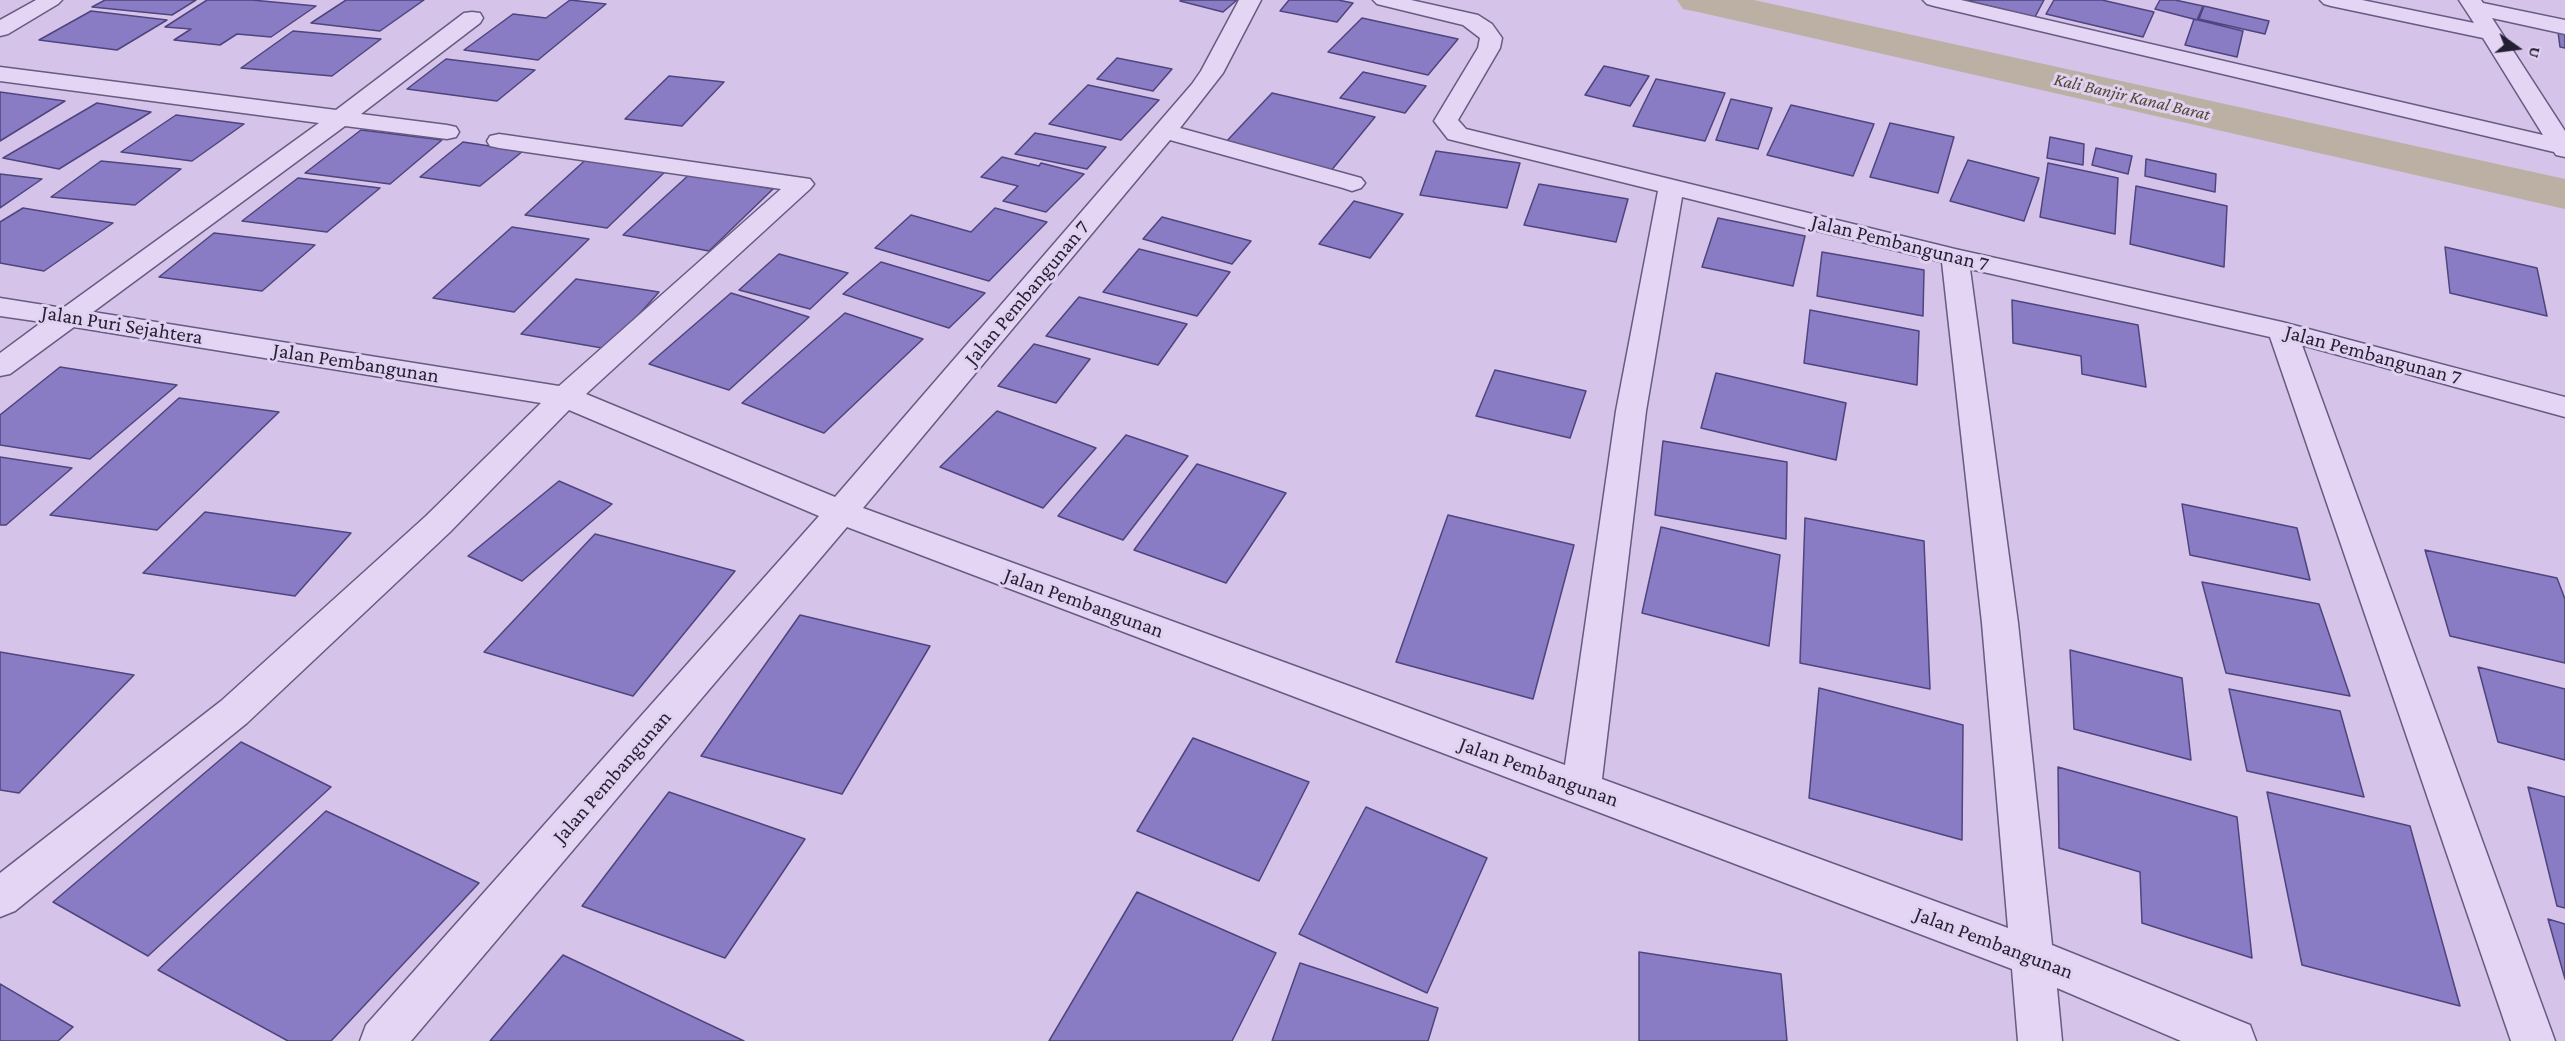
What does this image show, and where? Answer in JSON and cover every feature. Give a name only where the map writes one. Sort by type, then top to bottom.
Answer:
[{"type":"street","points":[[0,29],[51,0]]},
{"type":"street","name":"Jalan Pembangunan 7","points":[[841,512],[1212,73],[1250,0]]},
{"type":"street","name":"Jalan Pembangunan 7","points":[[1384,0],[1470,20],[1485,29],[1491,38],[1489,48],[1446,121],[1457,134],[1955,258],[2282,331],[2565,406]]},
{"type":"street","points":[[1934,0],[2564,148]]},
{"type":"street","points":[[2331,0],[2490,33]]},
{"type":"street","points":[[2473,4],[2564,148]]},
{"type":"street","points":[[2473,4],[2565,27]]},
{"type":"street","points":[[0,368],[342,117],[472,18]]},
{"type":"street","points":[[0,74],[447,132]]},
{"type":"street","points":[[1164,131],[1352,183]]},
{"type":"street","points":[[0,898],[234,712],[438,524],[565,397],[801,184],[499,141]]},
{"type":"street","points":[[1581,787],[1631,411],[1671,187]]},
{"type":"street","points":[[1955,258],[2000,623],[2040,1041]]},
{"type":"street","name":"Jalan Puri Sejahtera","points":[[0,307],[244,344]]},
{"type":"street","points":[[2282,331],[2533,1041]]},
{"type":"street","name":"Jalan Pembangunan","points":[[244,344],[565,397],[841,512],[2031,957],[2234,1041]]},
{"type":"street","name":"Jalan Pembangunan","points":[[382,1041],[841,512]]},
{"type":"building","points":[[105,0],[196,0],[172,15],[92,7]]},
{"type":"building","points":[[207,0],[252,0],[316,6],[271,37],[237,34],[220,45],[174,40],[191,29],[165,27]]},
{"type":"building","points":[[346,0],[424,0],[380,31],[311,23]]},
{"type":"building","points":[[570,0],[606,4],[538,60],[464,50],[513,14],[546,18]]},
{"type":"building","points":[[1237,0],[1223,12],[1180,1]]},
{"type":"building","points":[[1289,0],[1338,0],[1353,3],[1337,22],[1280,11]]},
{"type":"building","points":[[1965,0],[2044,0],[2035,17]]},
{"type":"building","points":[[2054,0],[2102,0],[2154,12],[2143,37],[2046,14]]},
{"type":"building","points":[[2160,0],[2175,0],[2203,6],[2197,20],[2155,9]]},
{"type":"building","points":[[2204,6],[2269,21],[2265,34],[2199,19]]},
{"type":"building","points":[[91,11],[167,20],[117,50],[39,40]]},
{"type":"building","points":[[1362,18],[1458,39],[1428,75],[1328,52]]},
{"type":"building","points":[[2194,19],[2243,31],[2237,57],[2185,45]]},
{"type":"building","points":[[293,31],[381,39],[332,76],[241,68]]},
{"type":"building","points":[[2558,32],[2565,33],[2565,48],[2560,47]]},
{"type":"building","points":[[1117,58],[1172,69],[1153,91],[1097,79]]},
{"type":"building","points":[[446,59],[535,70],[497,101],[407,89]]},
{"type":"building","points":[[1604,66],[1649,76],[1630,106],[1585,95]]},
{"type":"building","points":[[1363,72],[1426,86],[1405,113],[1340,98]]},
{"type":"building","points":[[669,76],[724,82],[682,126],[625,119]]},
{"type":"building","points":[[1656,79],[1725,93],[1705,141],[1633,126]]},
{"type":"building","points":[[1088,85],[1159,100],[1121,140],[1049,124]]},
{"type":"building","points":[[0,92],[65,101],[0,141]]},
{"type":"building","points":[[1272,93],[1375,117],[1330,172],[1223,145]]},
{"type":"building","points":[[1731,99],[1772,108],[1758,149],[1716,140]]},
{"type":"building","points":[[97,103],[151,112],[59,169],[3,158]]},
{"type":"building","points":[[1791,105],[1874,124],[1853,176],[1767,155]]},
{"type":"building","points":[[176,115],[244,124],[192,161],[121,152]]},
{"type":"building","points":[[1890,123],[1954,137],[1938,193],[1870,177]]},
{"type":"building","points":[[361,130],[442,140],[390,184],[305,173]]},
{"type":"building","points":[[1035,133],[1106,147],[1087,169],[1015,154]]},
{"type":"building","points":[[2050,137],[2084,144],[2083,165],[2047,158]]},
{"type":"building","points":[[463,142],[523,151],[480,186],[420,177]]},
{"type":"building","points":[[2096,148],[2132,156],[2128,174],[2092,165]]},
{"type":"building","points":[[1436,151],[1520,163],[1507,208],[1420,195]]},
{"type":"building","points":[[591,155],[670,167],[607,228],[525,215]]},
{"type":"building","points":[[1002,157],[1039,166],[1041,163],[1084,174],[1046,212],[1003,201],[1018,186],[981,177]]},
{"type":"building","points":[[2146,159],[2216,174],[2215,192],[2145,176]]},
{"type":"building","points":[[1968,160],[2039,178],[2024,221],[1950,201]]},
{"type":"building","points":[[101,161],[181,169],[135,205],[51,197]]},
{"type":"building","points":[[2048,163],[2118,178],[2115,234],[2040,217]]},
{"type":"building","points":[[691,173],[773,189],[709,251],[623,235]]},
{"type":"building","points":[[0,174],[42,179],[0,208]]},
{"type":"building","points":[[298,178],[380,188],[327,232],[242,221]]},
{"type":"building","points":[[1539,184],[1628,199],[1616,242],[1524,225]]},
{"type":"building","points":[[2136,186],[2227,206],[2224,267],[2130,244]]},
{"type":"building","points":[[1354,201],[1403,214],[1370,258],[1319,244]]},
{"type":"building","points":[[23,208],[113,223],[44,271],[0,263],[0,222]]},
{"type":"building","points":[[995,208],[1047,222],[989,281],[875,248],[911,215],[971,232]]},
{"type":"building","points":[[1162,217],[1251,241],[1232,264],[1143,239]]},
{"type":"building","points":[[1718,218],[1805,236],[1793,286],[1702,267]]},
{"type":"building","points":[[512,227],[589,239],[514,312],[433,298]]},
{"type":"building","points":[[214,233],[315,245],[262,291],[159,277]]},
{"type":"building","points":[[2445,247],[2537,268],[2547,316],[2450,293]]},
{"type":"building","points":[[1139,249],[1230,272],[1197,316],[1103,292]]},
{"type":"building","points":[[1822,252],[1924,270],[1923,316],[1817,296]]},
{"type":"building","points":[[779,254],[848,273],[810,309],[739,290]]},
{"type":"building","points":[[881,262],[985,293],[949,328],[843,294]]},
{"type":"building","points":[[576,279],[659,292],[608,349],[521,334]]},
{"type":"building","points":[[731,293],[809,317],[729,390],[649,364]]},
{"type":"building","points":[[1079,297],[1187,324],[1158,365],[1046,336]]},
{"type":"building","points":[[2012,300],[2138,325],[2146,387],[2082,374],[2081,356],[2013,343]]},
{"type":"building","points":[[1810,310],[1919,331],[1917,385],[1804,363]]},
{"type":"building","points":[[845,313],[923,339],[824,433],[742,403]]},
{"type":"building","points":[[1034,344],[1090,359],[1056,403],[998,386]]},
{"type":"building","points":[[60,367],[177,385],[90,459],[0,445],[0,415]]},
{"type":"building","points":[[1495,370],[1586,391],[1570,438],[1476,416]]},
{"type":"building","points":[[1716,373],[1846,403],[1836,460],[1701,428]]},
{"type":"building","points":[[179,398],[279,412],[157,530],[50,515]]},
{"type":"building","points":[[997,411],[1096,448],[1043,508],[940,467]]},
{"type":"building","points":[[1126,435],[1188,456],[1123,540],[1058,516]]},
{"type":"building","points":[[1663,441],[1787,462],[1786,539],[1655,515]]},
{"type":"building","points":[[0,457],[72,468],[6,525],[0,525]]},
{"type":"building","points":[[1197,464],[1286,493],[1226,583],[1134,550]]},
{"type":"building","points":[[559,481],[612,504],[522,581],[468,556]]},
{"type":"building","points":[[2182,504],[2297,528],[2310,580],[2190,555]]},
{"type":"building","points":[[205,512],[351,533],[295,596],[143,573]]},
{"type":"building","points":[[1448,515],[1574,545],[1533,699],[1396,662]]},
{"type":"building","points":[[1805,518],[1924,541],[1930,689],[1800,663]]},
{"type":"building","points":[[1661,527],[1780,555],[1769,646],[1642,613]]},
{"type":"building","points":[[595,534],[735,571],[633,696],[484,652]]},
{"type":"building","points":[[2425,550],[2557,578],[2565,599],[2565,663],[2450,636]]},
{"type":"building","points":[[2202,582],[2319,604],[2350,696],[2226,673]]},
{"type":"building","points":[[800,615],[930,646],[842,794],[701,756]]},
{"type":"building","points":[[2070,650],[2182,678],[2191,760],[2074,729]]},
{"type":"building","points":[[0,652],[134,675],[19,793],[0,790]]},
{"type":"building","points":[[2478,667],[2565,689],[2565,760],[2498,742]]},
{"type":"building","points":[[1819,688],[1963,725],[1962,840],[1809,798]]},
{"type":"building","points":[[2229,689],[2340,711],[2364,797],[2247,771]]},
{"type":"building","points":[[1193,738],[1309,782],[1259,881],[1137,831]]},
{"type":"building","points":[[241,742],[331,787],[148,956],[53,902]]},
{"type":"building","points":[[2058,767],[2237,817],[2252,958],[2142,923],[2140,872],[2059,848]]},
{"type":"building","points":[[2528,787],[2565,797],[2565,908],[2557,906]]},
{"type":"building","points":[[669,792],[805,839],[725,958],[582,906]]},
{"type":"building","points":[[2267,792],[2410,826],[2460,1006],[2302,965]]},
{"type":"building","points":[[1366,807],[1487,858],[1427,993],[1299,934]]},
{"type":"building","points":[[326,811],[479,883],[331,1041],[288,1041],[158,970]]},
{"type":"building","points":[[1137,892],[1276,953],[1232,1041],[1049,1041]]},
{"type":"building","points":[[2548,919],[2565,924],[2565,979]]},
{"type":"building","points":[[1639,952],[1781,974],[1787,1041],[1639,1041]]},
{"type":"building","points":[[563,955],[744,1041],[490,1041]]},
{"type":"building","points":[[1300,963],[1438,1008],[1428,1041],[1272,1041]]},
{"type":"building","points":[[0,984],[73,1027],[58,1041],[0,1041]]},
{"type":"waterway","name":"Kali Banjir Kanal Barat","points":[[1698,0],[2565,194]]}]
